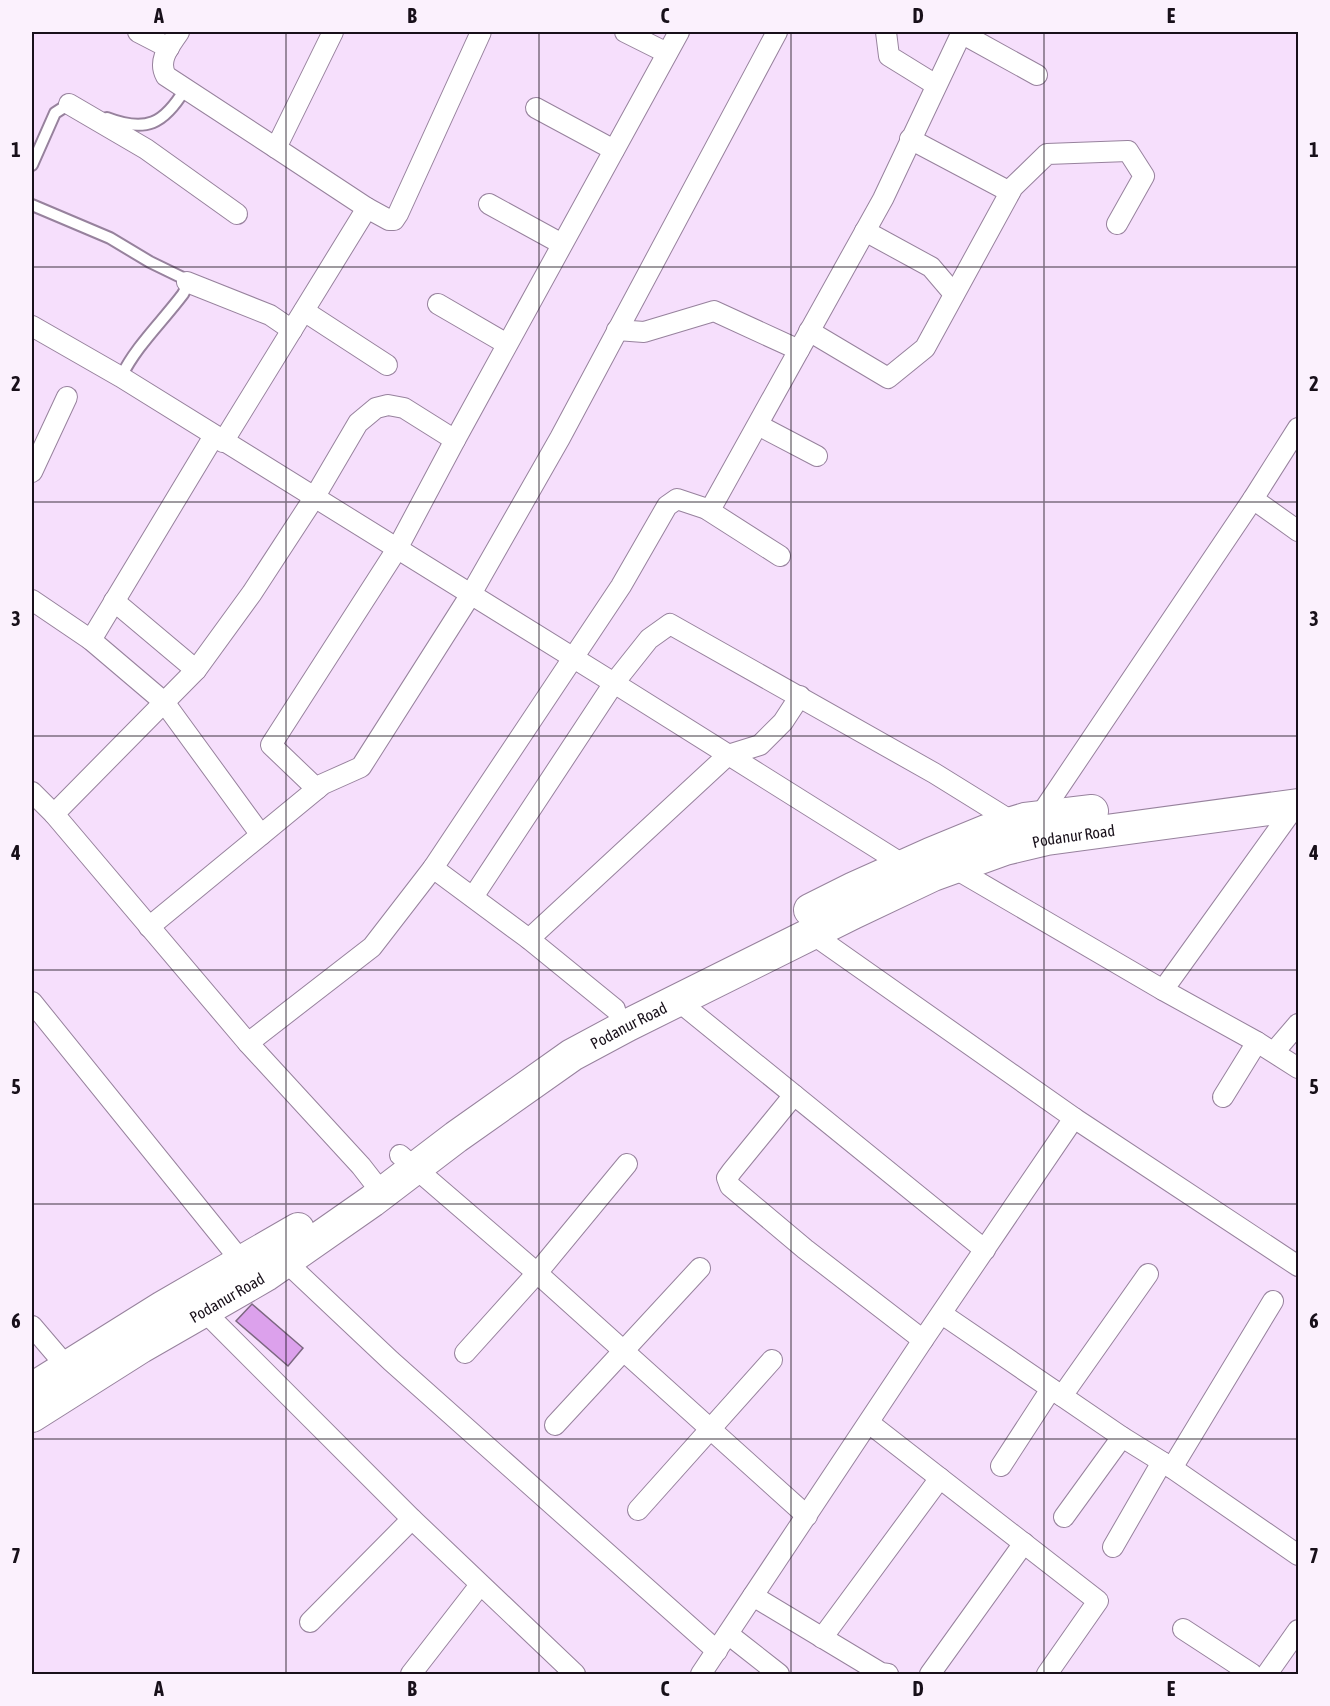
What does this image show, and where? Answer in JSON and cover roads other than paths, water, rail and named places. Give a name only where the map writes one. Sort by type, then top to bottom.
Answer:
[{"type":"main road","points":[[32,1389],[163,1307],[375,1186],[407,1162],[476,1099],[591,1022],[854,888],[909,875],[986,831],[1026,820],[1221,797],[1298,798]]},
{"type":"main road","name":"Podanur Road","points":[[407,1162],[456,1137],[572,1055],[811,933],[909,875],[954,868],[1005,849],[1047,838],[1298,798]]},
{"type":"main road","name":"Podanur Road","points":[[32,1416],[132,1353],[266,1275],[375,1186]]},
{"type":"street","points":[[138,32],[174,40],[162,62],[162,69],[166,76],[367,208],[389,220],[394,220],[398,214],[481,32]]},
{"type":"street","points":[[276,148],[333,32]]},
{"type":"street","points":[[625,32],[667,53]]},
{"type":"street","points":[[317,789],[271,745],[397,549],[679,32]]},
{"type":"street","points":[[149,927],[323,784],[361,767],[471,594],[560,438],[777,32]]},
{"type":"street","points":[[886,32],[889,56],[936,85]]},
{"type":"street","points":[[708,510],[866,231],[962,32],[1037,75]]},
{"type":"street","points":[[69,104],[146,149],[237,214]]},
{"type":"street","points":[[536,108],[614,150]]},
{"type":"street","points":[[910,139],[1010,192]]},
{"type":"street","points":[[809,331],[888,378],[925,348],[1013,187],[1047,154],[1128,151],[1144,176],[1117,224]]},
{"type":"street","points":[[489,204],[562,244]]},
{"type":"street","points":[[91,640],[219,439],[292,330],[367,208]]},
{"type":"street","points":[[866,231],[931,267],[954,294]]},
{"type":"street","points":[[187,282],[270,315],[292,330]]},
{"type":"street","points":[[438,304],[507,344]]},
{"type":"street","points":[[304,311],[387,365]]},
{"type":"street","points":[[617,330],[644,332],[714,311],[799,350]]},
{"type":"street","points":[[32,326],[121,377],[614,683],[728,755],[909,875]]},
{"type":"street","points":[[32,472],[68,397]]},
{"type":"street","points":[[54,814],[196,670],[252,593],[314,498],[358,423],[376,408],[388,405],[404,408],[455,440]]},
{"type":"street","points":[[758,425],[817,456]]},
{"type":"street","points":[[473,897],[614,683],[649,639],[670,624],[934,773],[1026,820],[1253,499],[1299,428]]},
{"type":"street","points":[[248,1043],[372,947],[433,868],[621,586],[667,506],[677,499],[708,510],[780,556]]},
{"type":"street","points":[[1253,499],[1299,531]]},
{"type":"street","points":[[32,600],[91,640],[164,702],[261,835]]},
{"type":"street","points":[[114,601],[196,670]]},
{"type":"street","points":[[529,939],[728,755],[760,745],[783,722],[800,696]]},
{"type":"street","points":[[32,792],[54,814],[248,1043],[361,1166],[375,1186]]},
{"type":"street","points":[[1162,990],[1298,798]]},
{"type":"street","points":[[433,868],[529,939],[615,1009]]},
{"type":"street","points":[[954,868],[1299,1068]]},
{"type":"street","points":[[811,933],[1074,1118],[1299,1266]]},
{"type":"street","points":[[677,1000],[985,1250]]},
{"type":"street","points":[[32,1002],[242,1262]]},
{"type":"street","points":[[1274,1052],[1299,1024]]},
{"type":"street","points":[[1223,1097],[1257,1042]]},
{"type":"street","points":[[794,1095],[732,1171],[727,1179],[730,1186],[805,1250],[923,1340]]},
{"type":"street","points":[[701,1674],[1074,1118]]},
{"type":"street","points":[[407,1162],[537,1273],[807,1516]]},
{"type":"street","points":[[465,1353],[537,1273],[627,1164]]},
{"type":"street","points":[[285,1261],[391,1361],[717,1651]]},
{"type":"street","points":[[555,1425],[700,1268]]},
{"type":"street","points":[[1000,1466],[1148,1274]]},
{"type":"street","points":[[1113,1547],[1273,1300]]},
{"type":"street","points":[[204,1311],[565,1671]]},
{"type":"street","points":[[942,1314],[1299,1555]]},
{"type":"street","points":[[32,1326],[67,1367]]},
{"type":"street","points":[[638,1510],[772,1360]]},
{"type":"street","points":[[869,1423],[1098,1602],[1047,1674]]},
{"type":"street","points":[[1064,1517],[1122,1437]]},
{"type":"street","points":[[822,1638],[940,1478]]},
{"type":"street","points":[[310,1622],[412,1519]]},
{"type":"street","points":[[930,1674],[1024,1544]]},
{"type":"street","points":[[411,1674],[480,1585]]},
{"type":"street","points":[[753,1596],[881,1673],[888,1674]]},
{"type":"street","points":[[1183,1629],[1252,1674]]},
{"type":"street","points":[[1267,1674],[1299,1630]]},
{"type":"street","points":[[728,1634],[779,1674]]},
{"type":"lane","points":[[32,165],[56,113],[69,104],[83,107],[120,123],[137,126],[158,120],[175,107],[185,89]]},
{"type":"lane","points":[[32,205],[110,238],[187,282],[183,294],[128,361],[121,377]]}]
